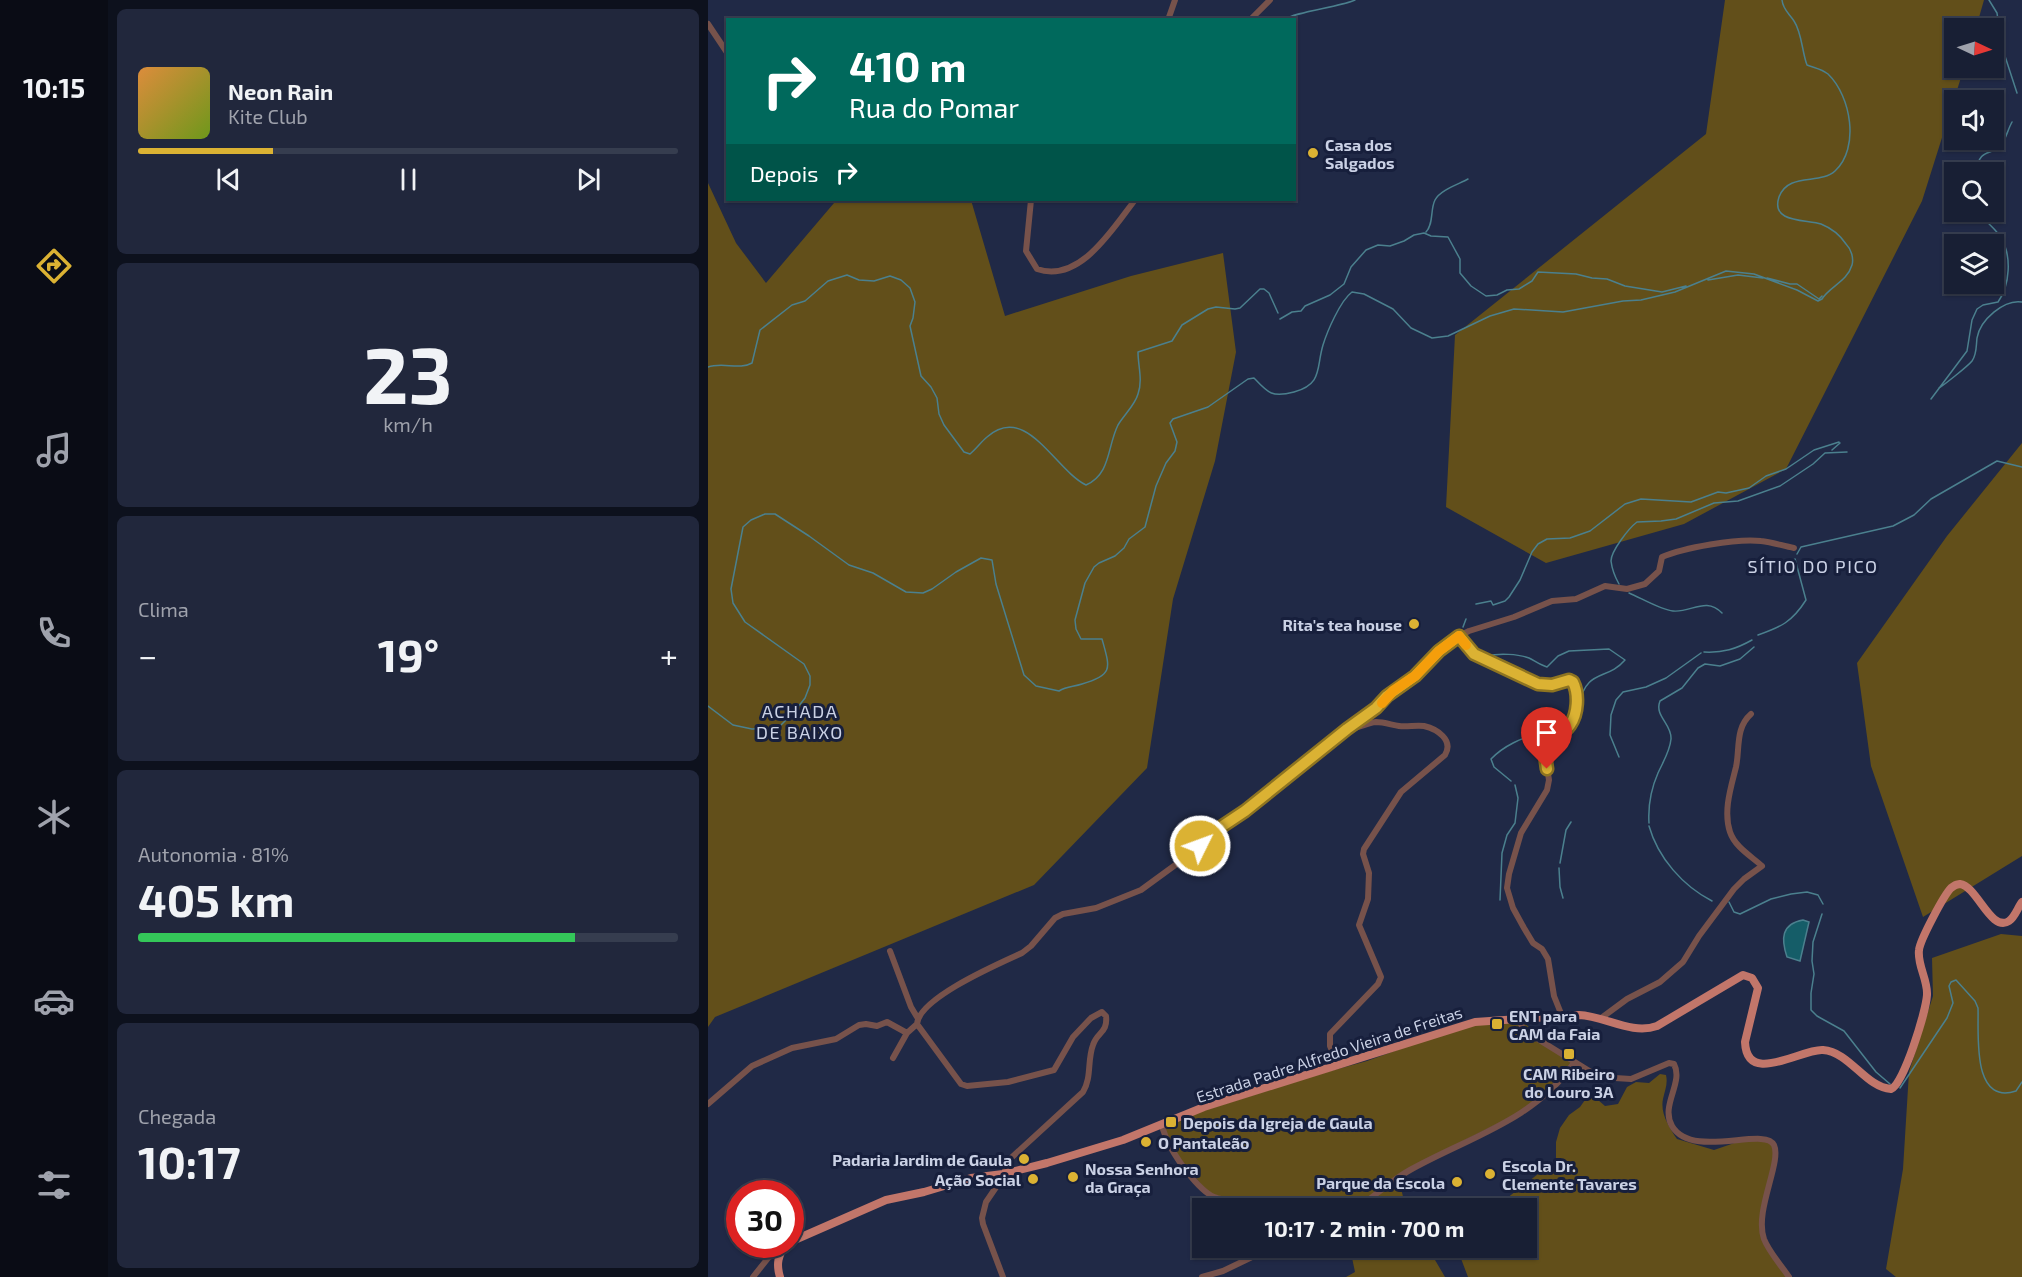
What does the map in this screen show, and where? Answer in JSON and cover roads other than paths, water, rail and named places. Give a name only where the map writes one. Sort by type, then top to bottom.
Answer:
[{"type":"main road","name":"Estrada Padre Alfredo Vieira de Freitas","points":[[804,1236],[886,1200],[971,1178],[1024,1170],[1123,1140],[1204,1107],[1475,1022],[1586,1015],[1636,1029],[1653,1028],[1740,976],[1746,975],[1754,980],[1758,988],[1745,1042],[1746,1050],[1752,1059],[1758,1063],[1767,1064],[1826,1050],[1837,1054],[1881,1087],[1891,1089],[1897,1086],[1906,1068],[1925,1005],[1926,983],[1920,960],[1920,947],[1950,890],[1960,884],[1968,887],[1995,920],[2003,923],[2012,918],[2022,902]]},
{"type":"main road","points":[[779,1258],[777,1262],[780,1277]]},
{"type":"street","points":[[1169,18],[1175,0]]},
{"type":"street","points":[[1252,18],[1270,0]]},
{"type":"street","points":[[708,24],[726,51]]},
{"type":"street","points":[[1031,201],[1026,251],[1037,268],[1047,271],[1069,269],[1086,258],[1115,228],[1134,201]]},
{"type":"street","points":[[893,1058],[907,1033],[925,1009],[960,984],[1031,946],[1056,918],[1063,914],[1096,908],[1141,890],[1376,708],[1459,636],[1552,601],[1576,599],[1605,586],[1627,589],[1645,584],[1659,571],[1662,557],[1675,551],[1726,542],[1756,540],[1794,548]]},
{"type":"street","points":[[1459,636],[1474,654],[1538,684],[1552,685],[1569,680],[1575,686],[1576,706],[1570,725],[1549,741],[1544,748],[1549,780],[1547,790],[1521,834],[1507,888],[1513,908],[1524,928],[1533,943],[1542,949],[1548,959],[1554,996],[1562,1016]]},
{"type":"street","points":[[1600,1019],[1627,999],[1660,982],[1683,962],[1734,889],[1762,866],[1734,840],[1728,819],[1730,787],[1736,766],[1738,741],[1745,719],[1750,714]]},
{"type":"street","points":[[1338,1064],[1330,1046],[1330,1034],[1378,984],[1381,977],[1359,925],[1368,899],[1369,873],[1363,854],[1364,849],[1401,792],[1448,750],[1445,738],[1426,727],[1397,726],[1377,722],[1347,729]]},
{"type":"street","points":[[890,951],[917,1021],[961,1084],[977,1086],[1008,1082],[1054,1070],[1073,1037],[1091,1018],[1102,1012],[1106,1016],[1105,1030],[1092,1048],[1089,1083],[1083,1092],[1010,1159],[987,1202],[982,1218],[1003,1277]]},
{"type":"street","points":[[1519,1019],[1522,1027],[1528,1033],[1599,1077],[1631,1079],[1669,1063],[1674,1064],[1677,1075],[1668,1112],[1672,1125],[1680,1135],[1694,1141],[1716,1142],[1762,1138],[1770,1140],[1774,1145],[1775,1157],[1763,1206],[1764,1239],[1789,1277]]},
{"type":"street","points":[[708,1104],[747,1070],[792,1048],[836,1039],[851,1029],[866,1024],[875,1026],[891,1023],[907,1033]]},
{"type":"street","points":[[1369,1198],[1445,1150],[1486,1134],[1531,1107],[1545,1096],[1574,1063]]},
{"type":"street","points":[[1161,1124],[1169,1145],[1200,1187],[1215,1198]]},
{"type":"street","points":[[753,1277],[768,1258]]},
{"type":"street","points":[[1202,1277],[1223,1272],[1249,1258]]},
{"type":"waterway","points":[[1288,18],[1355,0]]},
{"type":"waterway","points":[[708,706],[733,725],[752,729],[774,728],[780,726],[794,712],[805,698],[810,685],[810,676],[804,664],[745,622],[733,603],[731,589],[743,527],[751,520],[765,514],[775,514],[849,565],[873,573],[906,592],[923,593],[981,558],[992,560],[996,584],[1024,675],[1036,686],[1059,691],[1100,677],[1105,673],[1108,664],[1102,639],[1081,639],[1076,629],[1075,620],[1085,583],[1094,567],[1115,556],[1124,548],[1129,539],[1145,527],[1156,486],[1166,463],[1175,451],[1177,442],[1170,423],[1173,419],[1208,407],[1248,379],[1254,378],[1267,391],[1275,394],[1294,392],[1310,385],[1317,374],[1323,345],[1331,325],[1343,302],[1352,292],[1364,294],[1393,309],[1411,328],[1432,338],[1448,336],[1490,316],[1514,309],[1563,312],[1641,300],[1675,292],[1726,271],[1754,274],[1797,290],[1818,301],[1822,299],[1850,271],[1853,262],[1851,251],[1838,235],[1825,226],[1785,216],[1780,212],[1778,206],[1779,197],[1789,184],[1829,175],[1835,171],[1843,161],[1848,149],[1850,122],[1847,108],[1836,84],[1826,72],[1807,65],[1799,31],[1782,0]]},
{"type":"waterway","points":[[1989,0],[1997,13],[2002,47],[2017,93]]},
{"type":"waterway","points":[[1979,162],[1983,155],[2001,145],[2012,122]]},
{"type":"waterway","points":[[1426,232],[1437,196],[1468,179]]},
{"type":"waterway","points":[[1931,399],[1967,351],[1972,320],[1977,309],[1983,305],[1998,302],[2005,287],[2008,270],[2005,245],[1988,222]]},
{"type":"waterway","points":[[1280,319],[1292,312],[1301,311],[1305,306],[1330,295],[1344,284],[1351,267],[1366,250],[1378,245],[1390,246],[1424,233],[1431,236],[1448,237],[1460,259],[1460,273],[1471,286],[1486,296],[1519,289],[1532,281],[1538,272],[1576,274],[1662,292],[1686,286]]},
{"type":"waterway","points":[[708,367],[742,366],[752,363],[760,330],[792,305],[805,301],[828,281],[847,275],[859,280],[874,281],[890,276],[901,280],[910,288],[915,302],[910,326],[921,376],[937,398],[939,414],[944,425],[964,452],[970,454],[987,437],[1001,428],[1015,428],[1040,442],[1074,477],[1086,485],[1100,474],[1114,433],[1137,398],[1140,384],[1138,352],[1172,341],[1182,325],[1208,309],[1240,308],[1260,289],[1269,293],[1278,313]]},
{"type":"waterway","points":[[1708,280],[1738,275],[1763,278]]},
{"type":"waterway","points":[[1767,278],[1797,284],[1819,299],[1822,296]]},
{"type":"waterway","points":[[1939,388],[1972,361],[1976,353],[1979,331],[1988,318],[2001,307],[2022,302]]},
{"type":"waterway","points":[[1476,604],[1491,601],[1493,605],[1505,601],[1520,580],[1538,544],[1547,539],[1570,538],[1590,531],[1625,504],[1641,499],[1691,502],[1718,492],[1726,493],[1749,488],[1766,476],[1786,469],[1814,450],[1839,442]]},
{"type":"waterway","points":[[1832,450],[1840,443]]},
{"type":"waterway","points":[[1619,584],[1612,567],[1612,557],[1621,540],[1637,522],[1676,519],[1714,503],[1738,501],[1780,486],[1825,453],[1847,452]]},
{"type":"waterway","points":[[1797,554],[1801,547],[1893,526],[1914,515],[1931,499],[1997,461],[2022,467]]},
{"type":"waterway","points":[[1758,635],[1785,623],[1796,614],[1806,600],[1795,559]]},
{"type":"waterway","points":[[1629,593],[1668,610],[1680,611],[1704,605],[1716,608],[1722,613]]},
{"type":"waterway","points":[[1463,627],[1466,619]]},
{"type":"waterway","points":[[1424,674],[1434,661],[1459,640]]},
{"type":"waterway","points":[[1704,652],[1729,650],[1752,640]]},
{"type":"waterway","points":[[1649,823],[1652,792],[1671,739],[1669,729],[1659,711],[1660,701],[1682,688],[1698,668],[1705,664],[1720,666],[1740,659],[1754,647]]},
{"type":"waterway","points":[[1488,656],[1503,654],[1520,656],[1547,667],[1558,656],[1569,651],[1609,649],[1625,660],[1611,671],[1592,680],[1587,685],[1579,704]]},
{"type":"waterway","points":[[1619,757],[1610,735],[1611,715],[1616,700],[1623,692],[1646,687],[1666,678],[1701,653]]},
{"type":"waterway","points":[[1511,781],[1494,767],[1491,759],[1508,746],[1568,720]]},
{"type":"waterway","points":[[1500,900],[1502,853],[1507,835],[1515,823],[1518,798],[1515,785]]},
{"type":"waterway","points":[[1560,863],[1566,830],[1571,822]]},
{"type":"waterway","points":[[1649,826],[1653,838],[1673,870],[1701,895],[1712,901]]},
{"type":"waterway","points":[[1559,868],[1563,898]]},
{"type":"waterway","points":[[1729,902],[1734,912],[1740,914],[1771,899],[1807,892],[1818,895],[1823,904]]},
{"type":"waterway","points":[[1822,914],[1813,942],[1814,974],[1811,1010],[1817,1016],[1844,1031],[1876,1072],[1890,1084]]},
{"type":"waterway","points":[[1900,1088],[1947,1018],[1953,1003],[1949,986],[1956,980],[1975,1001],[1978,1008],[1980,1064],[1984,1078],[1991,1088],[2001,1093],[2016,1091],[2022,1082]]},
{"type":"place","name":"Casa dos Salgados","points":[[1313,153]]},
{"type":"place","name":"Rita's tea house","points":[[1414,624]]},
{"type":"place","name":"ENT para CAM da Faia","points":[[1497,1024]]},
{"type":"place","name":"CAM Ribeiro do Louro 3A","points":[[1569,1054]]},
{"type":"place","name":"Depois da Igreja de Gaula","points":[[1171,1122]]},
{"type":"place","name":"O Pantaleão","points":[[1146,1142]]},
{"type":"place","name":"Padaria Jardim de Gaula","points":[[1024,1159]]},
{"type":"place","name":"Escola Dr. Clemente Tavares","points":[[1490,1174]]},
{"type":"place","name":"Nossa Senhora da Graça","points":[[1073,1177]]},
{"type":"place","name":"Ação Social","points":[[1033,1179]]},
{"type":"place","name":"Parque da Escola","points":[[1457,1182]]},
{"type":"district","name":"SÍTIO DO PICO","points":[[1813,566]]},
{"type":"district","name":"ACHADA DE BAIXO","points":[[800,721]]}]
